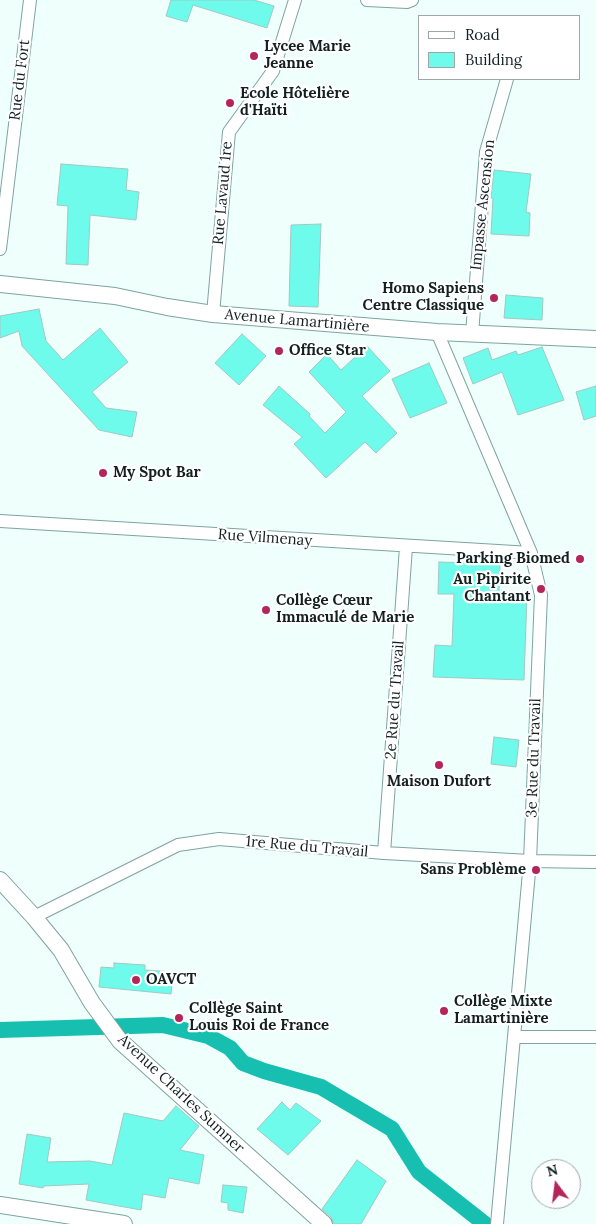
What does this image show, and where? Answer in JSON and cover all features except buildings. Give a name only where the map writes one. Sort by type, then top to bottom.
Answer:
[{"type":"street","name":"Rue du Fort","points":[[0,249],[30,0]]},
{"type":"street","name":"Rue Lavaud 1re","points":[[213,314],[229,132],[272,71],[295,0]]},
{"type":"street","points":[[367,0],[407,2],[412,0]]},
{"type":"street","name":"Impasse Ascension","points":[[472,334],[486,152],[507,80]]},
{"type":"street","name":"Avenue Lamartinière","points":[[0,284],[115,296],[213,314],[437,332],[596,339]]},
{"type":"street","name":"3e Rue du Travail","points":[[437,332],[531,553],[541,595],[530,861],[496,1224]]},
{"type":"street","name":"Rue Vilmenay","points":[[0,521],[406,547],[531,553]]},
{"type":"street","name":"2e Rue du Travail","points":[[384,853],[406,547]]},
{"type":"street","name":"1re Rue du Travail","points":[[34,917],[178,845],[219,839],[384,853],[530,861],[596,862]]},
{"type":"street","name":"Avenue Charles Sumner","points":[[0,880],[61,950],[92,1002],[120,1041],[324,1224]]},
{"type":"street","points":[[514,1037],[596,1037]]},
{"type":"street","points":[[0,1205],[120,1224]]},
{"type":"waterway","points":[[0,1030],[163,1025],[208,1036],[230,1048],[243,1063],[321,1087],[392,1129],[419,1172],[485,1224]]},
{"type":"place","name":"Lycee Marie Jeanne","points":[[254,56]]},
{"type":"place","name":"Ecole Hôtelière d'Haïti","points":[[230,103]]},
{"type":"place","name":"Homo Sapiens Centre Classique","points":[[494,298]]},
{"type":"place","name":"Office Star","points":[[279,351]]},
{"type":"place","name":"My Spot Bar","points":[[103,473]]},
{"type":"place","name":"Parking Biomed","points":[[580,559]]},
{"type":"place","name":"Au Pipirite Chantant","points":[[541,589]]},
{"type":"place","name":"Collège Cœur Immaculé de Marie","points":[[266,610]]},
{"type":"place","name":"Maison Dufort","points":[[439,765]]},
{"type":"place","name":"Sans Problème","points":[[536,870]]},
{"type":"place","name":"OAVCT","points":[[136,980]]},
{"type":"place","name":"Collège Mixte Lamartinière","points":[[444,1011]]},
{"type":"place","name":"Collège Saint Louis Roi de France","points":[[179,1018]]}]
